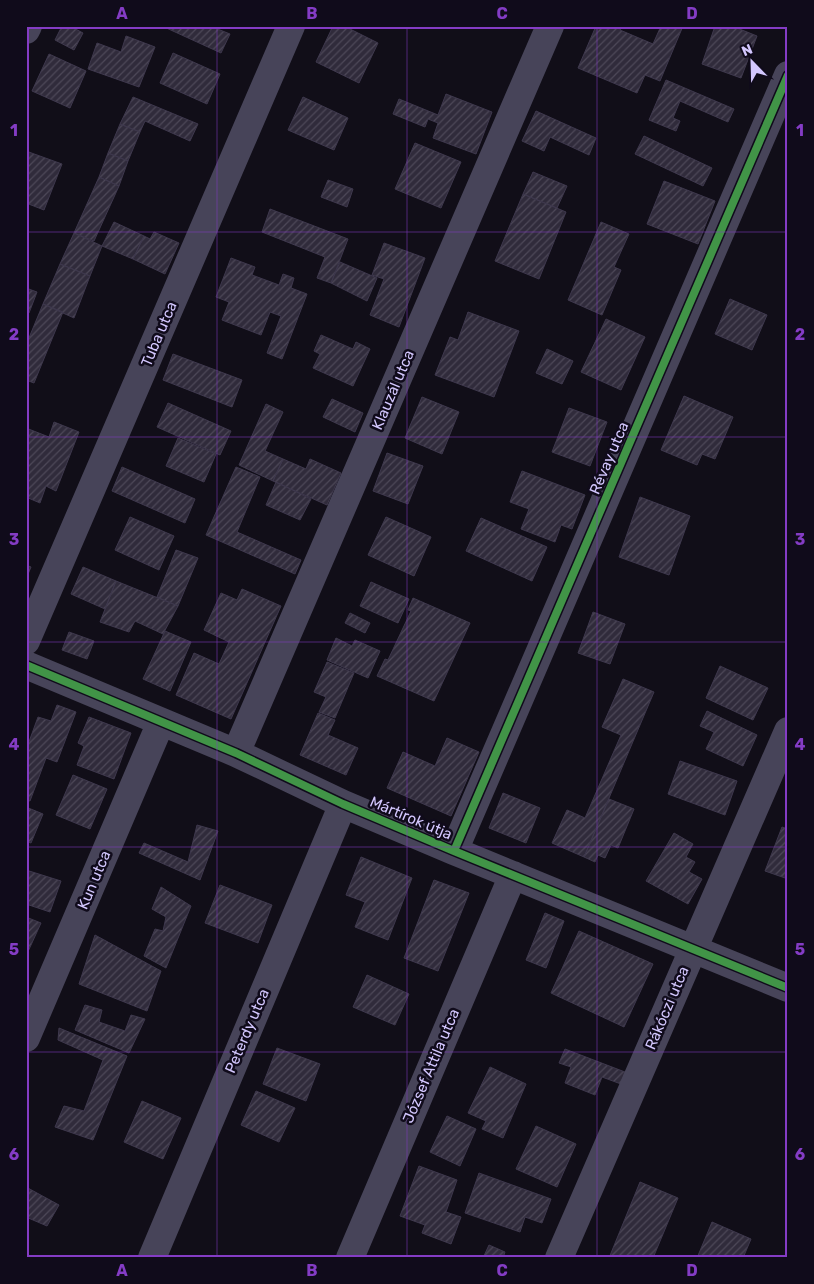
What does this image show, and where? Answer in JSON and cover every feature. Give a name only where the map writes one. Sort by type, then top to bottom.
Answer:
[{"type":"street","points":[[26,30],[28,26]]},
{"type":"street","name":"Tuba utca","points":[[26,641],[291,26]]},
{"type":"street","name":"Klauzál utca","points":[[236,753],[550,26]]},
{"type":"street","name":"Révay utca","points":[[454,852],[788,75]]},
{"type":"street","name":"Mártírok útja","points":[[26,665],[236,753],[343,804],[454,852],[788,988]]},
{"type":"street","name":"Kun utca","points":[[26,1038],[161,722]]},
{"type":"street","name":"Rákóczi utca","points":[[559,1258],[788,731]]},
{"type":"street","name":"Peterdy utca","points":[[152,1258],[343,804]]},
{"type":"street","name":"József Attila utca","points":[[350,1258],[512,875]]},
{"type":"building","points":[[62,26],[70,26],[83,33],[74,50],[55,40]]},
{"type":"building","points":[[162,26],[210,26],[230,34],[221,53]]},
{"type":"building","points":[[333,26],[344,26],[378,43],[359,83],[316,62]]},
{"type":"building","points":[[596,26],[622,26],[620,30],[653,44],[661,26],[683,26],[660,81],[645,75],[637,93],[578,68]]},
{"type":"building","points":[[715,26],[732,26],[757,36],[741,78],[702,64]]},
{"type":"building","points":[[126,36],[155,47],[139,87],[88,69],[97,43],[121,52]]},
{"type":"building","points":[[173,53],[220,74],[207,104],[160,83]]},
{"type":"building","points":[[49,54],[86,71],[70,108],[32,91]]},
{"type":"building","points":[[666,80],[734,109],[728,122],[680,101],[673,118],[680,121],[676,131],[649,120]]},
{"type":"building","points":[[446,94],[492,112],[476,154],[433,138],[438,123],[428,119],[425,127],[393,114],[399,99],[438,115]]},
{"type":"building","points":[[133,97],[198,124],[190,141],[145,121],[140,132],[120,124]]},
{"type":"building","points":[[303,97],[348,118],[334,150],[288,130]]},
{"type":"building","points":[[536,111],[596,138],[589,155],[550,137],[544,151],[522,141]]},
{"type":"building","points":[[120,124],[140,132],[128,161],[108,153]]},
{"type":"building","points":[[644,136],[712,168],[703,186],[635,154]]},
{"type":"building","points":[[415,143],[461,162],[441,208],[395,189]]},
{"type":"building","points":[[26,151],[62,164],[44,210],[26,203]]},
{"type":"building","points":[[108,153],[128,161],[119,186],[99,177]]},
{"type":"building","points":[[533,172],[567,186],[557,208],[523,194]]},
{"type":"building","points":[[99,177],[119,186],[94,241],[74,233]]},
{"type":"building","points":[[328,180],[353,189],[347,207],[321,197]]},
{"type":"building","points":[[664,181],[715,201],[698,244],[647,224]]},
{"type":"building","points":[[523,194],[566,212],[539,279],[495,261]]},
{"type":"building","points":[[270,209],[348,239],[331,283],[317,278],[325,257],[262,232]]},
{"type":"building","points":[[114,222],[144,236],[133,259],[102,246]]},
{"type":"building","points":[[601,222],[629,234],[614,267],[621,270],[602,315],[568,300]]},
{"type":"building","points":[[154,232],[179,243],[165,274],[133,259],[144,236],[150,239]]},
{"type":"building","points":[[74,233],[102,246],[90,276],[60,264]]},
{"type":"building","points":[[384,243],[425,258],[399,327],[370,315],[384,279],[372,275]]},
{"type":"building","points":[[231,258],[255,267],[252,275],[279,285],[283,274],[294,278],[291,288],[307,294],[282,359],[267,353],[281,316],[270,312],[261,335],[222,320],[229,302],[216,297]]},
{"type":"building","points":[[340,262],[377,278],[367,301],[331,283]]},
{"type":"building","points":[[60,264],[90,276],[74,318],[43,304]]},
{"type":"building","points":[[26,288],[37,292],[29,313],[26,312]]},
{"type":"building","points":[[730,299],[767,315],[752,350],[715,334]]},
{"type":"building","points":[[43,304],[63,312],[34,383],[26,380],[26,345]]},
{"type":"building","points":[[468,312],[519,331],[494,397],[435,375],[450,337],[458,340]]},
{"type":"building","points":[[606,319],[645,337],[621,390],[581,372]]},
{"type":"building","points":[[321,335],[353,349],[356,342],[370,349],[353,386],[313,368],[320,354],[314,351]]},
{"type":"building","points":[[547,349],[573,361],[562,384],[536,373]]},
{"type":"building","points":[[173,354],[242,380],[232,407],[163,380]]},
{"type":"building","points":[[684,396],[733,417],[715,459],[702,454],[697,465],[661,450]]},
{"type":"building","points":[[422,397],[459,412],[442,454],[405,438]]},
{"type":"building","points":[[332,399],[363,413],[355,432],[323,417]]},
{"type":"building","points":[[168,403],[231,431],[220,455],[157,427]]},
{"type":"building","points":[[266,404],[283,412],[265,451],[283,459],[273,481],[239,465]]},
{"type":"building","points":[[569,408],[607,422],[590,466],[552,452]]},
{"type":"building","points":[[54,422],[79,432],[56,491],[46,486],[40,503],[26,497],[26,428],[49,437]]},
{"type":"building","points":[[178,438],[216,454],[204,482],[166,466]]},
{"type":"building","points":[[387,453],[423,466],[408,504],[373,491]]},
{"type":"building","points":[[283,459],[306,469],[310,459],[341,473],[327,505],[273,481]]},
{"type":"building","points":[[122,467],[195,499],[185,523],[112,491]]},
{"type":"building","points":[[236,467],[260,477],[237,532],[301,560],[295,574],[206,535]]},
{"type":"building","points":[[522,471],[585,495],[572,529],[561,525],[555,542],[521,529],[529,509],[510,502]]},
{"type":"building","points":[[276,482],[311,499],[300,520],[266,505]]},
{"type":"building","points":[[640,497],[690,516],[669,575],[619,557]]},
{"type":"building","points":[[130,517],[174,536],[159,570],[115,550]]},
{"type":"building","points":[[386,517],[431,537],[414,576],[368,555]]},
{"type":"building","points":[[481,518],[547,547],[532,581],[466,551]]},
{"type":"building","points":[[176,550],[198,558],[178,606],[157,597]]},
{"type":"building","points":[[26,565],[31,567],[26,579]]},
{"type":"building","points":[[83,567],[116,581],[105,609],[71,594]]},
{"type":"building","points":[[116,581],[178,606],[163,634],[135,621],[129,632],[100,622]]},
{"type":"building","points":[[371,582],[409,599],[398,623],[360,606]]},
{"type":"building","points":[[242,589],[281,606],[231,719],[176,695],[194,653],[219,664],[229,642],[204,630],[221,593],[237,600]]},
{"type":"building","points":[[413,598],[470,623],[434,701],[377,676],[385,659],[388,660],[411,611],[408,610]]},
{"type":"building","points":[[593,612],[625,624],[610,664],[578,653]]},
{"type":"building","points":[[350,613],[370,623],[365,633],[345,623]]},
{"type":"building","points":[[165,631],[191,642],[170,691],[143,679]]},
{"type":"building","points":[[69,632],[94,641],[87,659],[62,650]]},
{"type":"building","points":[[336,638],[352,646],[355,640],[380,651],[368,678],[327,660]]},
{"type":"building","points":[[327,662],[354,673],[335,718],[319,712],[326,697],[314,692]]},
{"type":"building","points":[[720,666],[768,688],[753,720],[706,698]]},
{"type":"building","points":[[623,679],[654,692],[584,857],[552,843],[567,810],[585,818],[621,735],[602,727]]},
{"type":"building","points":[[57,705],[76,712],[57,762],[46,758],[30,801],[26,800],[26,750],[38,717],[51,721]]},
{"type":"building","points":[[707,711],[757,735],[743,766],[706,749],[714,732],[700,726]]},
{"type":"building","points":[[318,713],[335,720],[328,735],[358,748],[346,775],[300,755]]},
{"type":"building","points":[[89,717],[131,733],[114,779],[77,765],[84,746],[78,743]]},
{"type":"building","points":[[447,738],[479,752],[451,816],[387,788],[403,752],[435,766]]},
{"type":"building","points":[[680,761],[737,781],[725,815],[668,794]]},
{"type":"building","points":[[73,775],[107,789],[90,829],[56,815]]},
{"type":"building","points":[[503,793],[540,808],[526,843],[489,828]]},
{"type":"building","points":[[609,799],[634,809],[618,848],[611,845],[605,858],[598,855],[595,862],[584,857]]},
{"type":"building","points":[[26,807],[43,814],[31,843],[26,841]]},
{"type":"building","points":[[197,825],[218,831],[200,880],[139,853],[144,843],[188,862]]},
{"type":"building","points":[[782,827],[788,829],[788,879],[765,871]]},
{"type":"building","points":[[674,833],[693,844],[686,857],[695,862],[689,872],[702,879],[688,904],[646,881]]},
{"type":"building","points":[[361,857],[412,878],[388,940],[355,927],[365,902],[346,895]]},
{"type":"building","points":[[26,870],[61,881],[50,912],[26,904]]},
{"type":"building","points":[[434,880],[469,893],[438,971],[404,958]]},
{"type":"building","points":[[220,885],[272,905],[258,943],[205,923]]},
{"type":"building","points":[[161,887],[191,906],[166,968],[144,956],[155,929],[163,931],[166,917],[152,909]]},
{"type":"building","points":[[545,913],[564,921],[546,968],[526,960]]},
{"type":"building","points":[[26,917],[41,923],[26,956]]},
{"type":"building","points":[[579,931],[653,964],[624,1027],[551,993]]},
{"type":"building","points":[[95,935],[161,971],[147,1011],[79,984]]},
{"type":"building","points":[[367,975],[409,994],[395,1025],[353,1007]]},
{"type":"building","points":[[85,1005],[102,1010],[99,1022],[125,1031],[131,1015],[145,1019],[129,1053],[75,1030]]},
{"type":"building","points":[[59,1028],[127,1056],[93,1140],[55,1127],[64,1106],[84,1111],[103,1060],[58,1040]]},
{"type":"building","points":[[277,1048],[320,1064],[306,1101],[263,1084]]},
{"type":"building","points":[[565,1049],[625,1072],[621,1084],[602,1077],[595,1095],[565,1083],[571,1067],[559,1063]]},
{"type":"building","points":[[490,1067],[526,1084],[503,1138],[482,1129],[486,1121],[468,1113]]},
{"type":"building","points":[[256,1091],[295,1108],[279,1142],[241,1125]]},
{"type":"building","points":[[142,1101],[181,1118],[163,1159],[124,1142]]},
{"type":"building","points":[[447,1116],[476,1129],[460,1166],[430,1152]]},
{"type":"building","points":[[536,1126],[576,1144],[557,1187],[516,1169]]},
{"type":"building","points":[[419,1166],[457,1180],[446,1212],[461,1217],[451,1244],[422,1233],[425,1225],[400,1216]]},
{"type":"building","points":[[479,1173],[551,1199],[542,1223],[525,1217],[520,1232],[465,1213]]},
{"type":"building","points":[[640,1182],[678,1198],[653,1258],[609,1258]]},
{"type":"building","points":[[26,1187],[59,1205],[47,1226],[26,1217]]},
{"type":"building","points":[[712,1222],[751,1239],[743,1258],[697,1258]]},
{"type":"building","points":[[489,1245],[505,1252],[503,1258],[483,1258]]},
{"type":"cycle path","points":[[454,851],[788,75]]},
{"type":"cycle path","points":[[26,665],[236,753],[343,804],[788,988]]}]
